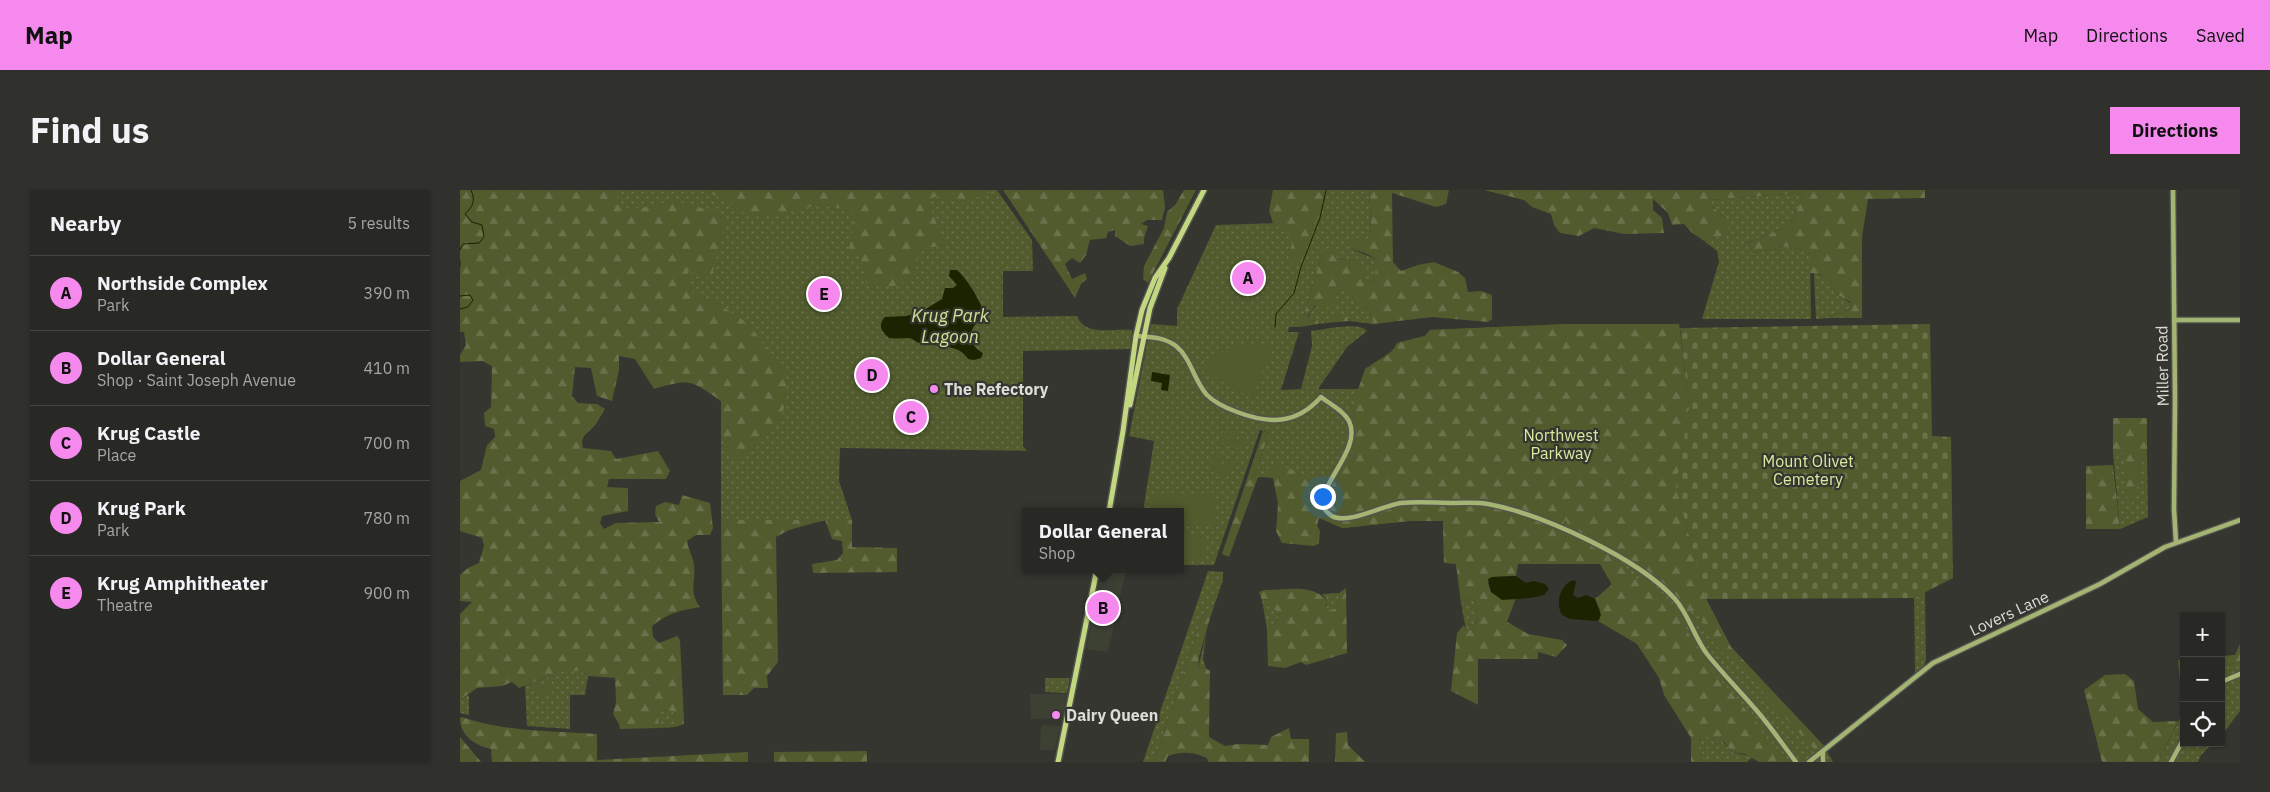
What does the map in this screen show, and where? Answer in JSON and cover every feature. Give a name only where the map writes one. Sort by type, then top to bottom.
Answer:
[{"type":"main road","points":[[1110,508],[1123,431],[1136,336],[1150,289],[1169,258],[1204,190]]},
{"type":"main road","points":[[1123,431],[1150,308],[1169,258]]},
{"type":"main road","points":[[1058,762],[1096,573]]},
{"type":"street","name":"Miller Road","points":[[2174,190],[2176,542]]},
{"type":"street","points":[[2174,320],[2240,320]]},
{"type":"street","points":[[1136,336],[1162,338],[1179,348],[1206,394],[1214,401],[1231,410],[1254,418],[1275,421],[1298,415],[1321,397],[1345,415],[1352,427],[1351,444],[1344,461],[1327,486],[1323,499],[1328,513],[1333,517],[1345,519],[1402,503],[1486,503],[1558,527],[1589,541],[1631,564],[1674,599],[1706,652],[1758,712],[1796,762]]},
{"type":"street","name":"Lovers Lane","points":[[1809,762],[1933,663],[2100,584],[2176,542],[2240,520]]},
{"type":"street","points":[[2225,680],[2240,674]]},
{"type":"street","points":[[2171,762],[2180,745]]},
{"type":"street","points":[[1823,751],[1823,762]]},
{"type":"shaded area","points":[[1101,573],[1125,573],[1108,652],[1086,649]]},
{"type":"shaded area","points":[[1030,694],[1067,694],[1062,718],[1031,719]]},
{"type":"shaded area","points":[[1041,725],[1060,726],[1055,750],[1040,750]]},
{"type":"green space","points":[[460,190],[617,190],[618,201],[622,209],[648,207],[670,201],[685,203],[721,214],[728,220],[721,238],[711,279],[688,271],[693,293],[717,303],[749,324],[785,374],[787,394],[783,412],[755,450],[744,457],[734,459],[725,447],[723,440],[721,401],[690,383],[675,383],[654,389],[635,359],[619,356],[619,370],[612,401],[597,396],[591,368],[575,367],[572,396],[578,403],[597,404],[605,409],[596,424],[582,440],[583,448],[611,451],[616,459],[658,451],[670,471],[666,479],[609,479],[607,487],[628,488],[628,511],[602,516],[600,523],[604,529],[616,523],[659,522],[655,514],[656,506],[665,502],[679,505],[682,495],[710,503],[713,528],[710,535],[696,535],[687,541],[694,566],[694,595],[700,607],[675,613],[652,626],[653,637],[659,643],[677,636],[680,640],[684,721],[677,724],[673,711],[658,710],[659,728],[620,729],[613,714],[616,702],[615,678],[588,676],[579,670],[569,673],[561,669],[550,676],[519,688],[512,682],[502,686],[477,688],[460,700],[460,614],[472,602],[460,601],[460,575],[468,568],[479,563],[484,546],[482,538],[460,531],[460,481],[481,470],[487,445],[495,437],[494,429],[485,426],[484,413],[491,407],[492,366],[482,361],[460,362],[460,355],[466,345],[464,332],[460,332]]},
{"type":"green space","points":[[471,190],[997,190],[1032,240],[1033,271],[1003,271],[1003,317],[1077,316],[1081,323],[1093,329],[1132,330],[1131,349],[1023,351],[1023,446],[1027,451],[840,448],[839,481],[852,520],[721,520],[721,401]]},
{"type":"green space","points":[[700,190],[995,190],[960,204],[938,196],[924,200],[933,214],[945,246],[930,247],[919,253],[913,274],[908,280],[896,285],[883,287],[866,283],[866,275],[860,256],[851,255],[849,249],[856,215],[842,208],[817,205],[783,214],[754,216],[745,213],[729,201]]},
{"type":"green space","points":[[1003,190],[1163,190],[1165,207],[1162,220],[1147,220],[1141,224],[1148,226],[1144,244],[1130,246],[1115,236],[1115,230],[1108,232],[1106,238],[1090,240],[1086,255],[1080,263],[1072,258],[1065,264],[1072,279],[1085,273],[1087,279],[1081,284],[1075,298]]},
{"type":"green space","points":[[1184,190],[1196,190],[1148,283],[1143,279],[1144,266],[1164,228],[1167,212],[1175,205]]},
{"type":"green space","points":[[1273,190],[1325,190],[1318,217],[1301,263],[1291,263],[1288,259],[1292,243],[1290,235],[1273,223],[1269,211]]},
{"type":"green space","name":"Northwest Parkway","points":[[1281,190],[1369,190],[1371,222],[1368,240],[1354,238],[1351,249],[1376,259],[1376,281],[1365,282],[1353,261],[1337,258],[1323,251],[1300,327],[1289,327],[1288,332],[1299,332],[1281,390],[1301,389],[1312,346],[1311,331],[1349,326],[1363,328],[1367,331],[1347,347],[1318,389],[1359,389],[1365,369],[1394,351],[1397,343],[1425,336],[1430,330],[1569,324],[1679,324],[1689,409],[1676,487],[1706,599],[1731,647],[1824,746],[1833,762],[1771,762],[1673,688],[1600,564],[1444,563],[1443,521],[1409,521],[1342,528],[1288,478],[1254,477],[1269,433],[1260,430],[1214,565],[1184,565],[1184,508],[1144,508],[1154,441],[1129,436],[1151,324],[1177,326],[1177,309],[1216,225],[1282,223]]},
{"type":"green space","points":[[1369,190],[1449,190],[1446,204],[1436,207],[1392,193],[1393,262],[1401,271],[1434,262],[1458,272],[1465,278],[1468,292],[1481,291],[1492,295],[1492,319],[1488,322],[1432,317],[1374,324],[1369,310],[1354,301],[1351,290],[1343,289],[1336,294],[1334,303],[1322,311],[1315,305],[1308,315],[1308,321],[1318,320],[1318,324],[1300,327],[1323,251],[1331,247],[1337,258],[1353,261],[1365,272],[1365,282],[1375,281],[1376,259],[1351,249],[1349,241],[1354,238],[1368,239],[1371,222]]},
{"type":"green space","points":[[1484,190],[1925,190],[1925,198],[1868,199],[1862,237],[1862,318],[1830,318],[1832,315],[1852,309],[1850,302],[1838,295],[1825,275],[1810,273],[1810,254],[1789,246],[1753,253],[1747,243],[1789,226],[1803,197],[1799,193],[1709,200],[1712,206],[1725,218],[1729,232],[1704,241],[1691,232],[1684,224],[1672,225],[1668,213],[1653,199],[1653,210],[1662,218],[1664,233],[1624,234],[1594,228],[1579,236],[1560,233],[1554,225],[1551,214],[1532,207],[1524,200]]},
{"type":"green space","points":[[1799,193],[1803,197],[1789,226],[1747,243],[1753,253],[1789,246],[1810,254],[1811,319],[1702,319],[1719,262],[1717,251],[1704,241],[1716,238],[1725,218],[1712,206],[1709,200]]},
{"type":"green space","points":[[1814,274],[1825,275],[1838,295],[1850,303],[1852,309],[1832,315],[1830,318],[1816,319]]},
{"type":"green space","points":[[1343,288],[1351,290],[1354,301],[1369,310],[1374,324],[1349,321],[1349,319],[1325,320],[1326,323],[1318,324],[1318,320],[1308,321],[1309,315],[1316,305]]},
{"type":"green space","points":[[1339,314],[1346,316],[1349,321],[1326,323],[1325,320]]},
{"type":"green space","name":"Northwest Parkway","points":[[1569,324],[1679,324],[1689,409],[1676,487],[1706,599],[1731,647],[1824,746],[1817,752],[1769,700],[1741,664],[1725,655],[1715,645],[1697,610],[1688,613],[1649,574],[1619,553],[1569,528],[1566,520],[1559,524],[1568,535],[1609,555],[1635,579],[1646,582],[1663,596],[1679,613],[1694,645],[1712,671],[1761,729],[1766,745],[1775,754],[1780,750],[1790,762],[1759,762],[1745,754],[1732,752],[1723,741],[1717,745],[1703,732],[1700,737],[1702,754],[1699,762],[1691,762],[1691,738],[1664,695],[1659,678],[1637,644],[1598,621],[1600,619],[1600,610],[1595,599],[1612,584],[1600,564],[1518,564],[1516,576],[1492,577],[1488,583],[1491,592],[1507,599],[1516,598],[1507,622],[1528,634],[1562,640],[1567,645],[1556,657],[1538,652],[1538,659],[1478,659],[1478,705],[1451,691],[1457,633],[1464,625],[1466,630],[1472,630],[1477,612],[1475,601],[1470,599],[1461,603],[1456,564],[1444,563],[1443,521],[1409,521],[1342,528],[1319,518],[1317,526],[1320,531],[1319,543],[1314,546],[1282,543],[1276,531],[1278,504],[1273,478],[1266,477],[1273,466],[1277,464],[1301,473],[1314,481],[1321,474],[1328,473],[1328,480],[1335,480],[1346,464],[1355,441],[1353,423],[1349,414],[1355,409],[1354,393],[1357,391],[1367,369],[1388,354],[1397,343],[1425,336],[1430,330]]},
{"type":"green space","name":"Mount Olivet Cemetery","points":[[1930,324],[1932,436],[1951,437],[1953,578],[1914,598],[1706,599],[1676,487],[1689,409],[1680,328]]},
{"type":"green space","points":[[1245,343],[1265,345],[1273,349],[1253,395],[1248,396],[1205,371],[1222,352]]},
{"type":"green space","points":[[2113,418],[2147,418],[2147,454],[2140,464],[2136,501],[2131,503],[2127,497],[2125,453],[2113,453]]},
{"type":"green space","points":[[1224,428],[1230,430],[1226,444],[1219,442]]},
{"type":"green space","points":[[1232,431],[1238,433],[1234,446],[1228,445]]},
{"type":"green space","points":[[1263,431],[1269,433],[1254,477],[1258,477],[1229,557],[1222,554]]},
{"type":"green space","points":[[1240,433],[1247,435],[1242,449],[1236,447]]},
{"type":"green space","points":[[2113,453],[2125,453],[2138,480],[2140,464],[2147,454],[2148,517],[2120,529]]},
{"type":"green space","points":[[1214,456],[1223,459],[1218,474],[1210,471]]},
{"type":"green space","points":[[1225,460],[1234,462],[1229,477],[1220,474]]},
{"type":"green space","points":[[2113,465],[2120,529],[2086,529],[2086,466]]},
{"type":"green space","points":[[1149,493],[1214,493],[1214,524],[1184,524],[1184,508],[1149,508]]},
{"type":"green space","points":[[721,520],[825,520],[789,530],[776,537],[778,662],[767,676],[768,688],[754,688],[747,695],[723,695]]},
{"type":"green space","points":[[825,520],[852,520],[852,547],[897,548],[897,572],[813,573],[812,564],[837,560],[843,553],[842,541],[832,539]]},
{"type":"green space","points":[[1184,535],[1205,535],[1205,560],[1184,560]]},
{"type":"green space","points":[[1208,571],[1223,572],[1223,580],[1210,618],[1203,615],[1154,762],[1143,762]]},
{"type":"green space","points":[[1346,588],[1347,653],[1306,665],[1301,662],[1285,668],[1268,666],[1267,629],[1277,620],[1280,613],[1272,608],[1269,599],[1262,600],[1259,592],[1264,590],[1307,590],[1321,595],[1327,601],[1326,611],[1336,608],[1340,599],[1339,593]]},
{"type":"green space","points":[[1925,592],[1926,660],[1924,666],[1915,673],[1914,598]]},
{"type":"green space","points":[[1339,593],[1340,599],[1336,608],[1326,611],[1327,601],[1322,594]]},
{"type":"green space","points":[[1269,599],[1280,613],[1277,620],[1267,629],[1262,600]]},
{"type":"green space","points":[[1470,599],[1475,601],[1477,616],[1472,630],[1466,630],[1461,603]]},
{"type":"green space","points":[[1203,615],[1210,618],[1199,657],[1198,669],[1206,668],[1210,671],[1209,737],[1225,746],[1238,744],[1268,745],[1271,737],[1289,728],[1291,739],[1309,739],[1309,762],[1208,762],[1207,758],[1192,753],[1178,753],[1168,756],[1165,762],[1154,762]]},
{"type":"green space","points":[[1206,634],[1203,659],[1206,668],[1198,669]]},
{"type":"green space","points":[[2240,644],[2240,662],[2225,666],[2225,656],[2235,655]]},
{"type":"green space","points":[[2178,660],[2180,660],[2180,684]]},
{"type":"green space","points":[[2240,662],[2240,711],[2225,731],[2225,702],[2225,666]]},
{"type":"green space","points":[[561,668],[579,670],[588,676],[585,695],[570,695],[570,729],[527,726],[525,686],[550,676]]},
{"type":"green space","points":[[2125,674],[2134,681],[2138,709],[2153,722],[2178,721],[2158,762],[2102,762],[2084,690],[2105,675]]},
{"type":"green space","points":[[1045,678],[1070,678],[1067,693],[1045,692]]},
{"type":"green space","points":[[535,684],[553,685],[552,695],[535,694]]},
{"type":"green space","points":[[469,695],[469,715],[460,713],[460,700]]},
{"type":"green space","points":[[658,710],[673,711],[677,723],[684,721],[684,724],[675,727],[659,728]]},
{"type":"green space","points":[[460,718],[495,726],[597,734],[597,760],[748,752],[748,762],[492,762],[491,749],[475,743],[466,735],[461,724]]},
{"type":"green space","points":[[2180,718],[2180,747],[2209,747],[2201,755],[2198,762],[2158,762]]},
{"type":"green space","points":[[1347,732],[1348,745],[1365,762],[1335,762],[1336,733]]},
{"type":"green space","points":[[1703,732],[1717,745],[1722,741],[1732,752],[1753,757],[1747,762],[1699,762],[1702,754],[1700,737]]},
{"type":"green space","points":[[460,737],[481,762],[460,762]]},
{"type":"green space","points":[[867,751],[867,762],[774,762],[774,752]]},
{"type":"water","name":"Krug Park Lagoon","points":[[950,270],[957,270],[965,278],[984,312],[984,318],[975,325],[971,335],[974,345],[983,353],[981,358],[968,359],[959,350],[946,346],[920,343],[909,338],[889,338],[881,328],[881,323],[885,317],[906,316],[921,312],[942,299],[945,288],[953,288],[957,285],[949,276]]},
{"type":"water","points":[[1152,372],[1170,375],[1168,391],[1161,390],[1162,383],[1151,381]]},
{"type":"water","points":[[1516,576],[1526,583],[1534,581],[1545,584],[1549,589],[1544,595],[1523,599],[1502,600],[1491,592],[1488,579],[1492,577]]},
{"type":"water","points":[[1574,580],[1576,582],[1573,595],[1578,598],[1586,595],[1595,599],[1601,615],[1598,621],[1570,619],[1562,615],[1559,605],[1560,594],[1565,585]]},
{"type":"waterway","points":[[460,250],[463,244],[479,243],[484,237],[482,225],[472,222],[465,214],[473,203],[471,190]]},
{"type":"waterway","points":[[1275,327],[1276,314],[1294,293],[1301,267],[1320,218],[1326,190]]},
{"type":"waterway","points":[[460,261],[460,267]]},
{"type":"waterway","points":[[460,296],[470,295],[473,300],[468,307],[460,309]]},
{"type":"place","name":"Northside Complex","points":[[1248,278]]},
{"type":"place","name":"Krug Amphitheater","points":[[824,294]]},
{"type":"place","name":"Krug Park","points":[[872,375]]},
{"type":"place","name":"The Refectory","points":[[934,389]]},
{"type":"place","name":"Krug Castle","points":[[911,417]]},
{"type":"place","name":"Dollar General","points":[[1103,608]]},
{"type":"place","name":"Dairy Queen","points":[[1056,715]]}]
